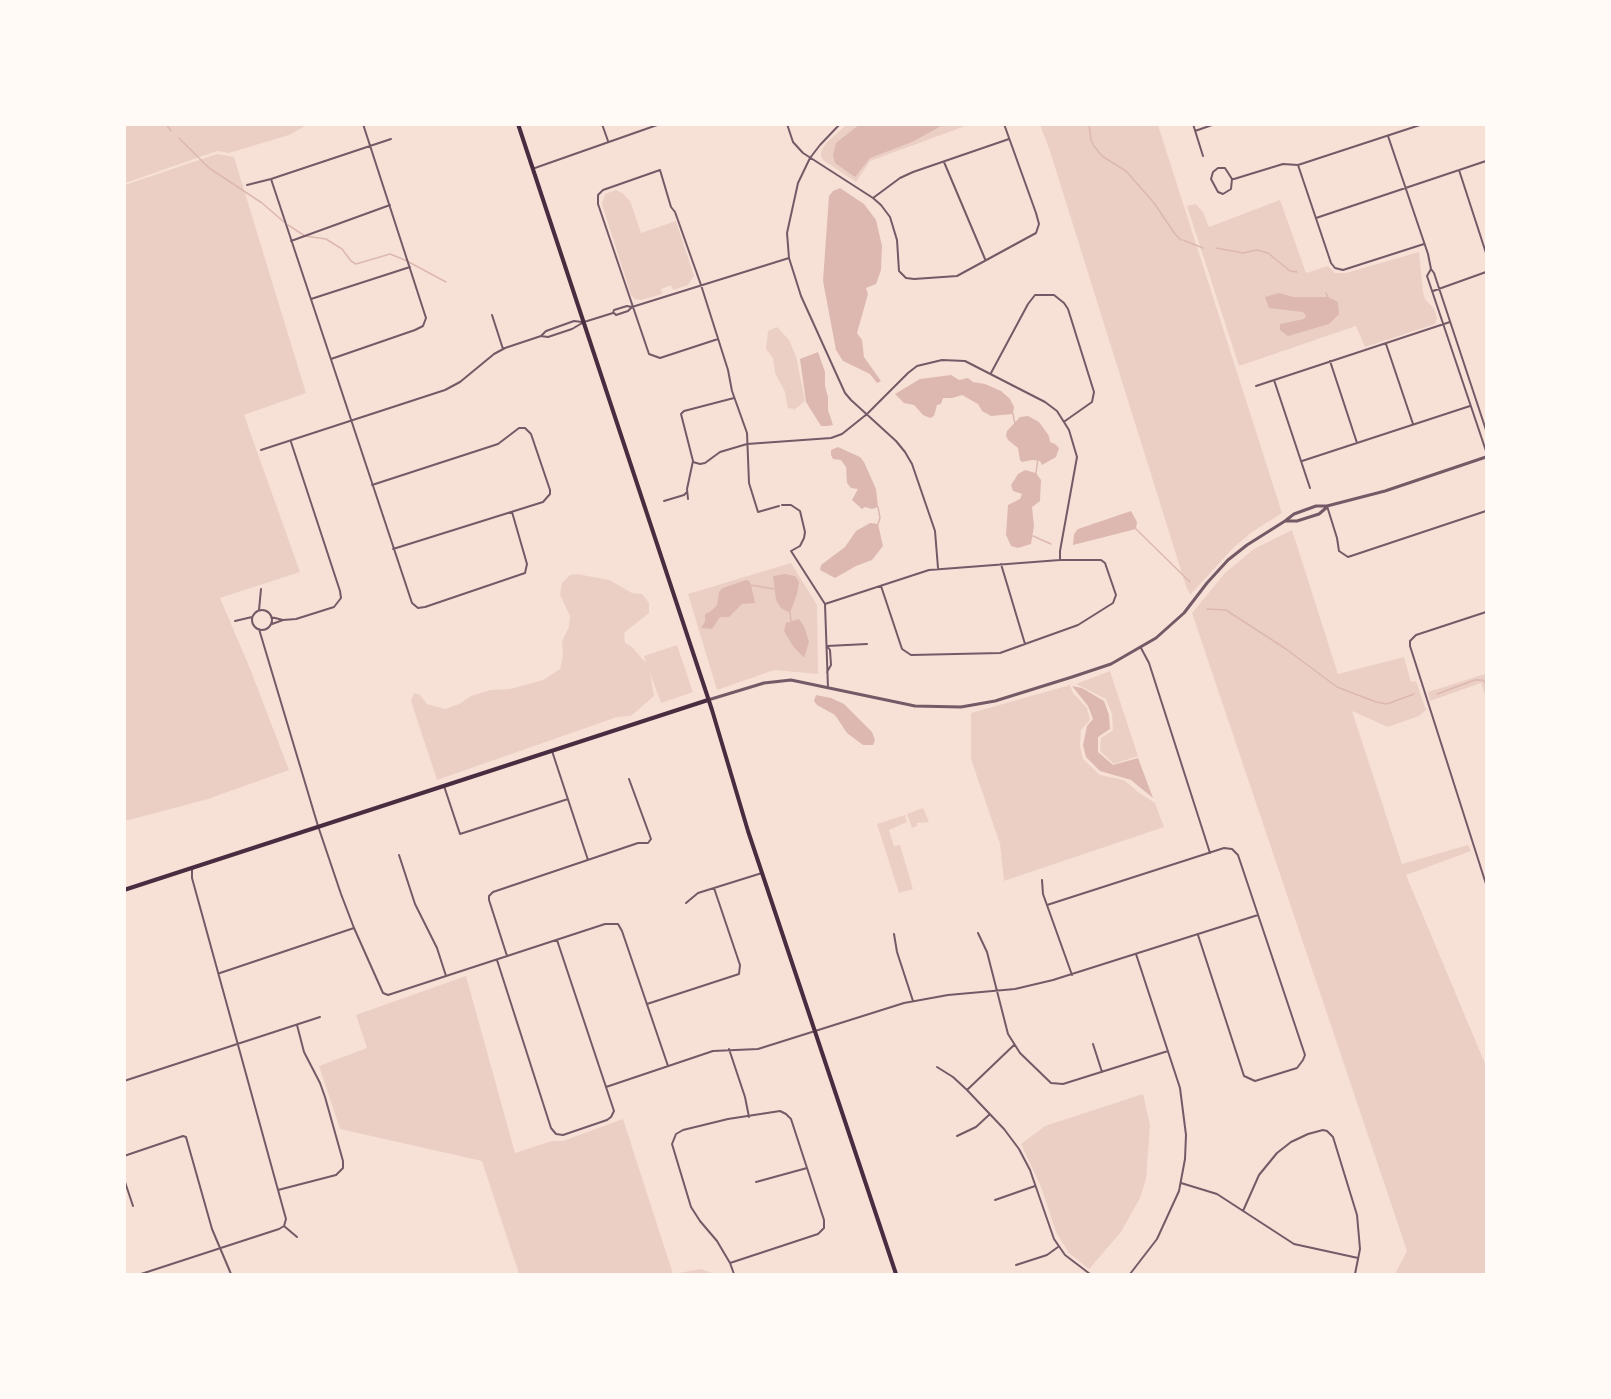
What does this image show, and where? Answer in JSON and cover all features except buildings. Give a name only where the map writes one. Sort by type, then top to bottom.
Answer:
[{"type":"main road","points":[[518,124],[585,322],[762,873],[896,1275]]},
{"type":"main road","points":[[124,890],[708,700]]},
{"type":"street","points":[[331,359],[423,326],[426,318],[363,124]]},
{"type":"street","points":[[602,124],[608,141]]},
{"type":"street","points":[[532,169],[660,124]]},
{"type":"street","points":[[787,124],[793,142],[810,158],[881,205],[892,224],[897,240],[899,271],[902,276],[914,279],[949,277],[964,272],[1036,233],[1039,226],[1033,202],[1004,124]]},
{"type":"street","points":[[840,124],[810,158],[798,183],[787,233],[789,258],[801,296],[845,393],[896,441],[912,464],[935,531],[938,568]]},
{"type":"street","points":[[1193,124],[1203,156]]},
{"type":"street","points":[[1195,131],[1215,124]]},
{"type":"street","points":[[1232,179],[1283,164],[1298,165],[1423,124]]},
{"type":"street","points":[[1388,136],[1486,430]]},
{"type":"street","points":[[247,185],[391,139]]},
{"type":"street","points":[[873,198],[909,173],[1010,139]]},
{"type":"street","points":[[1316,218],[1486,161]]},
{"type":"street","points":[[944,162],[986,260]]},
{"type":"street","points":[[1298,165],[1331,263],[1339,270],[1424,244]]},
{"type":"street","points":[[1219,167],[1225,168],[1232,179],[1231,189],[1223,194],[1215,188],[1211,179],[1213,172],[1219,167]]},
{"type":"street","points":[[718,339],[667,357],[654,357],[649,354],[598,204],[598,195],[603,190],[660,170],[671,207],[675,212],[701,285],[728,370],[734,398],[742,416],[747,444],[749,483],[758,512],[791,505],[800,512],[805,532],[804,538],[800,546],[791,551],[825,604],[827,646],[830,650],[831,666],[827,672],[828,687]]},
{"type":"street","points":[[1459,170],[1486,252]]},
{"type":"street","points":[[271,179],[410,600],[418,608],[425,607],[525,573],[527,564],[512,512]]},
{"type":"street","points":[[291,241],[390,206]]},
{"type":"street","points":[[261,450],[291,442],[453,386],[503,349],[541,336],[549,337],[613,313],[614,310],[627,306],[632,307],[789,258]]},
{"type":"street","points":[[311,299],[410,267]]},
{"type":"street","points":[[1431,269],[1427,276],[1486,451]]},
{"type":"street","points":[[1432,291],[1486,272]]},
{"type":"street","points":[[991,373],[1035,295],[1054,295],[1065,303],[1068,309],[1094,392],[1092,402],[1065,421]]},
{"type":"street","points":[[492,315],[503,349]]},
{"type":"street","points":[[541,336],[546,331],[574,321],[585,322]]},
{"type":"street","points":[[1256,386],[1450,322]]},
{"type":"street","points":[[1386,343],[1413,424]]},
{"type":"street","points":[[693,462],[705,463],[720,452],[747,444],[831,438],[852,428],[908,373],[927,362],[955,360],[974,365],[1045,402],[1065,421],[1077,457],[1060,560]]},
{"type":"street","points":[[1330,361],[1357,443]]},
{"type":"street","points":[[1274,380],[1310,488]]},
{"type":"street","points":[[664,501],[684,495],[693,462],[681,414],[684,411],[734,398]]},
{"type":"street","points":[[1302,461],[1471,406]]},
{"type":"street","points":[[372,485],[498,444],[519,428],[525,428],[531,434],[550,490],[543,502],[393,549]]},
{"type":"street","points":[[261,602],[271,617],[296,620],[334,607],[341,595],[291,442]]},
{"type":"street","points":[[708,700],[775,681],[797,681],[915,706],[944,708],[974,706],[1095,670],[1141,648],[1171,626],[1236,553],[1294,514],[1316,506],[1327,506],[1385,491],[1486,457]]},
{"type":"street","points":[[687,489],[688,499]]},
{"type":"street","points":[[1327,506],[1337,535],[1339,551],[1348,557],[1486,511]]},
{"type":"street","points":[[1286,521],[1297,521],[1319,514],[1327,506]]},
{"type":"street","points":[[825,604],[881,586],[938,568],[1060,560],[1101,560],[1105,564],[1116,595],[1113,603],[1078,626],[1000,653],[907,654],[902,649],[881,586]]},
{"type":"street","points":[[1001,564],[1025,644]]},
{"type":"street","points":[[235,621],[252,617],[258,611],[261,589]]},
{"type":"street","points":[[258,611],[265,610]]},
{"type":"street","points":[[1486,612],[1416,635],[1410,641],[1486,884]]},
{"type":"street","points":[[252,617],[252,624]]},
{"type":"street","points":[[271,617],[271,625]]},
{"type":"street","points":[[244,620],[259,629],[263,639],[318,826],[354,928],[383,993],[386,995],[605,924],[618,924],[668,1066]]},
{"type":"street","points":[[263,639],[266,629],[283,620]]},
{"type":"street","points":[[259,629],[266,629]]},
{"type":"street","points":[[827,646],[867,644]]},
{"type":"street","points":[[1141,648],[1149,663],[1210,853]]},
{"type":"street","points":[[552,750],[588,860]]},
{"type":"street","points":[[507,957],[489,900],[493,892],[638,843],[648,843],[651,839],[629,779]]},
{"type":"street","points":[[444,786],[460,834],[568,799]]},
{"type":"street","points":[[1047,905],[1224,848],[1235,852],[1305,1055],[1297,1068],[1255,1081],[1244,1076],[1197,934]]},
{"type":"street","points":[[399,855],[415,904],[437,948],[446,976]]},
{"type":"street","points":[[141,1275],[279,1229],[284,1226],[286,1219],[192,878],[192,868]]},
{"type":"street","points":[[686,903],[698,893],[762,873]]},
{"type":"street","points":[[1042,880],[1043,894],[1072,975]]},
{"type":"street","points":[[648,1004],[739,974],[740,965],[714,888]]},
{"type":"street","points":[[606,1088],[713,1051],[758,1049],[913,1001],[1034,985],[1072,975],[1258,915]]},
{"type":"street","points":[[219,973],[354,928]]},
{"type":"street","points":[[978,933],[987,952],[1004,1026],[1014,1045],[1051,1083],[1063,1084],[1168,1051]]},
{"type":"street","points":[[894,934],[897,952],[913,1001]]},
{"type":"street","points":[[497,960],[551,1128],[556,1134],[563,1135],[611,1117],[614,1112],[557,940]]},
{"type":"street","points":[[1130,1275],[1157,1239],[1181,1183],[1185,1159],[1186,1125],[1182,1096],[1136,954]]},
{"type":"street","points":[[124,1081],[321,1017]]},
{"type":"street","points":[[278,1190],[336,1175],[342,1170],[343,1161],[325,1097],[303,1052],[297,1025]]},
{"type":"street","points":[[1093,1044],[1102,1072]]},
{"type":"street","points":[[967,1090],[1014,1045]]},
{"type":"street","points":[[729,1049],[745,1097],[748,1117]]},
{"type":"street","points":[[937,1067],[967,1090],[1019,1149],[1030,1170],[1058,1246],[1071,1261],[1090,1275]]},
{"type":"street","points":[[730,1263],[821,1232],[825,1220],[791,1119],[786,1114],[780,1112],[728,1119],[683,1130],[676,1134],[672,1144],[691,1207],[717,1241],[734,1275]]},
{"type":"street","points":[[957,1136],[976,1126],[990,1114]]},
{"type":"street","points":[[1243,1211],[1259,1175],[1277,1153],[1291,1142],[1308,1134],[1325,1131],[1333,1137],[1357,1215],[1360,1238],[1355,1275]]},
{"type":"street","points":[[124,1156],[183,1136],[186,1137],[212,1229],[231,1275]]},
{"type":"street","points":[[756,1182],[807,1168]]},
{"type":"street","points":[[124,1179],[133,1206]]},
{"type":"street","points":[[1181,1183],[1217,1194],[1294,1244],[1359,1258]]},
{"type":"street","points":[[995,1200],[1035,1186]]},
{"type":"street","points":[[284,1226],[297,1237]]},
{"type":"street","points":[[1017,1265],[1047,1255],[1058,1246]]},
{"type":"street","points":[[156,1269],[158,1275]]},
{"type":"shaded area","points":[[860,124],[943,125],[912,142],[870,158],[855,177],[835,163],[833,155],[836,143]]},
{"type":"shaded area","points":[[124,125],[307,125],[289,135],[229,153],[217,151],[125,183]]},
{"type":"shaded area","points":[[846,125],[968,125],[870,161],[856,182],[823,160],[821,156],[826,143]]},
{"type":"shaded area","points":[[1040,125],[1158,125],[1282,513],[1252,532],[1234,547],[1190,595],[1049,148]]},
{"type":"shaded area","points":[[217,154],[234,157],[306,393],[244,415],[300,572],[220,598],[289,770],[208,799],[125,821],[125,185]]},
{"type":"shaded area","points":[[840,188],[864,204],[876,220],[882,246],[881,270],[876,284],[866,288],[868,294],[857,333],[862,340],[864,357],[881,381],[877,383],[870,374],[843,361],[836,350],[823,281],[829,196]]},
{"type":"shaded area","points":[[616,190],[630,201],[641,233],[676,221],[694,276],[688,285],[673,290],[671,285],[661,289],[662,294],[641,300],[631,295],[602,204],[605,194]]},
{"type":"shaded area","points":[[1280,200],[1306,273],[1328,266],[1335,273],[1346,273],[1419,252],[1423,292],[1425,299],[1434,309],[1437,318],[1435,324],[1365,347],[1356,326],[1239,366],[1187,206],[1196,204],[1203,212],[1209,227]]},
{"type":"shaded area","points":[[1279,293],[1293,297],[1328,297],[1338,302],[1339,314],[1329,324],[1288,336],[1280,330],[1280,324],[1304,319],[1306,316],[1303,312],[1269,308],[1265,297]]},
{"type":"shaded area","points":[[777,327],[789,340],[796,356],[805,401],[794,410],[788,409],[785,392],[775,373],[773,358],[766,349],[768,331]]},
{"type":"shaded area","points":[[818,352],[825,372],[828,410],[833,425],[827,426],[821,426],[806,402],[800,359]]},
{"type":"shaded area","points":[[951,375],[959,380],[968,378],[973,382],[1001,391],[1010,399],[1014,407],[1013,414],[991,416],[982,411],[978,404],[962,395],[943,398],[941,404],[937,405],[934,416],[930,418],[923,415],[914,405],[904,403],[895,394],[920,379]]},
{"type":"shaded area","points":[[1028,416],[1039,422],[1049,436],[1050,442],[1059,448],[1056,457],[1042,465],[1040,461],[1022,462],[1018,448],[1006,436],[1007,431],[1020,417]]},
{"type":"shaded area","points":[[838,447],[860,457],[864,462],[876,489],[878,507],[862,509],[852,500],[858,489],[851,488],[847,483],[846,467],[841,460],[833,459],[831,455],[831,450]]},
{"type":"shaded area","points":[[1025,470],[1036,473],[1041,480],[1040,501],[1032,507],[1034,526],[1031,544],[1018,548],[1011,546],[1006,535],[1008,505],[1020,499],[1022,494],[1013,491],[1011,485],[1018,474]]},
{"type":"shaded area","points":[[1131,511],[1137,522],[1136,529],[1073,545],[1074,534],[1078,529]]},
{"type":"shaded area","points":[[870,523],[878,524],[883,546],[872,560],[835,578],[820,570],[821,565],[845,547],[856,531]]},
{"type":"shaded area","points":[[1292,530],[1338,674],[1404,657],[1411,682],[1416,681],[1426,710],[1419,716],[1388,727],[1352,711],[1402,864],[1468,845],[1471,851],[1406,875],[1486,1066],[1486,1274],[1395,1274],[1407,1251],[1192,613],[1225,573],[1254,549]]},
{"type":"shaded area","points":[[791,563],[817,605],[818,674],[774,670],[717,690],[688,594]]},
{"type":"shaded area","points":[[577,574],[609,580],[632,593],[642,594],[649,603],[649,613],[624,633],[625,643],[631,646],[646,663],[644,656],[677,645],[693,692],[661,703],[650,673],[654,696],[631,716],[617,717],[437,780],[411,701],[414,693],[420,695],[427,704],[445,709],[471,696],[490,690],[510,689],[543,680],[560,669],[563,656],[562,641],[569,627],[570,616],[560,595],[562,583],[570,575]]},
{"type":"shaded area","points":[[785,574],[795,576],[799,582],[790,613],[781,608],[776,600],[773,576]]},
{"type":"shaded area","points":[[746,580],[751,585],[755,603],[742,604],[729,617],[720,617],[712,629],[701,628],[705,622],[705,614],[717,605],[719,592],[723,588]]},
{"type":"shaded area","points":[[799,619],[809,642],[804,658],[784,631],[786,623]]},
{"type":"shaded area","points":[[1110,671],[1138,756],[1114,764],[1100,751],[1101,738],[1113,730],[1112,714],[1106,699],[1076,684]]},
{"type":"shaded area","points":[[1485,674],[1486,698],[1481,683],[1430,701],[1428,692]]},
{"type":"shaded area","points":[[1070,685],[1073,693],[1087,708],[1090,720],[1081,730],[1080,746],[1083,759],[1100,775],[1124,780],[1155,803],[1164,827],[1004,881],[1000,844],[971,759],[971,713]]},
{"type":"shaded area","points":[[1072,686],[1082,688],[1104,701],[1109,715],[1110,729],[1098,737],[1098,752],[1113,765],[1138,758],[1153,798],[1131,780],[1100,771],[1086,757],[1083,745],[1087,726],[1093,719],[1088,706]]},
{"type":"shaded area","points":[[816,695],[844,704],[872,732],[875,740],[873,745],[863,745],[847,733],[835,715],[817,705],[814,701]]},
{"type":"shaded area","points":[[923,808],[929,822],[917,823],[917,826],[912,828],[907,814]]},
{"type":"shaded area","points":[[905,815],[907,822],[889,830],[894,846],[900,845],[913,889],[899,893],[877,824]]},
{"type":"shaded area","points":[[466,976],[515,1153],[552,1141],[563,1141],[623,1119],[673,1274],[519,1274],[482,1161],[340,1129],[319,1066],[367,1048],[356,1015]]},
{"type":"shaded area","points":[[1143,1094],[1150,1125],[1146,1179],[1140,1198],[1121,1232],[1089,1269],[1069,1253],[1056,1232],[1041,1187],[1021,1144],[1045,1126]]},
{"type":"shaded area","points":[[701,1269],[715,1274],[673,1274]]},
{"type":"waterway","points":[[166,124],[171,131]]},
{"type":"waterway","points":[[1089,124],[1094,146],[1102,156],[1126,171],[1154,203],[1181,240]]},
{"type":"waterway","points":[[179,138],[209,168],[262,203],[284,222]]},
{"type":"waterway","points":[[288,225],[305,236],[326,239],[342,249],[356,264],[390,254],[446,282]]},
{"type":"waterway","points":[[1183,240],[1203,248]]},
{"type":"waterway","points":[[1216,248],[1243,253],[1257,250],[1268,253],[1290,271],[1297,272]]},
{"type":"waterway","points":[[1326,293],[1328,297]]},
{"type":"waterway","points":[[1013,414],[1015,424]]},
{"type":"waterway","points":[[1036,473],[1038,459]]},
{"type":"waterway","points":[[878,507],[880,518],[878,524]]},
{"type":"waterway","points":[[1136,529],[1190,582]]},
{"type":"waterway","points":[[1033,536],[1051,544]]},
{"type":"waterway","points":[[751,585],[774,589]]},
{"type":"waterway","points":[[1207,609],[1226,610],[1286,649],[1337,687],[1387,704],[1414,694]]},
{"type":"waterway","points":[[790,613],[791,621]]},
{"type":"waterway","points":[[1437,694],[1475,680],[1483,680],[1486,684]]}]
